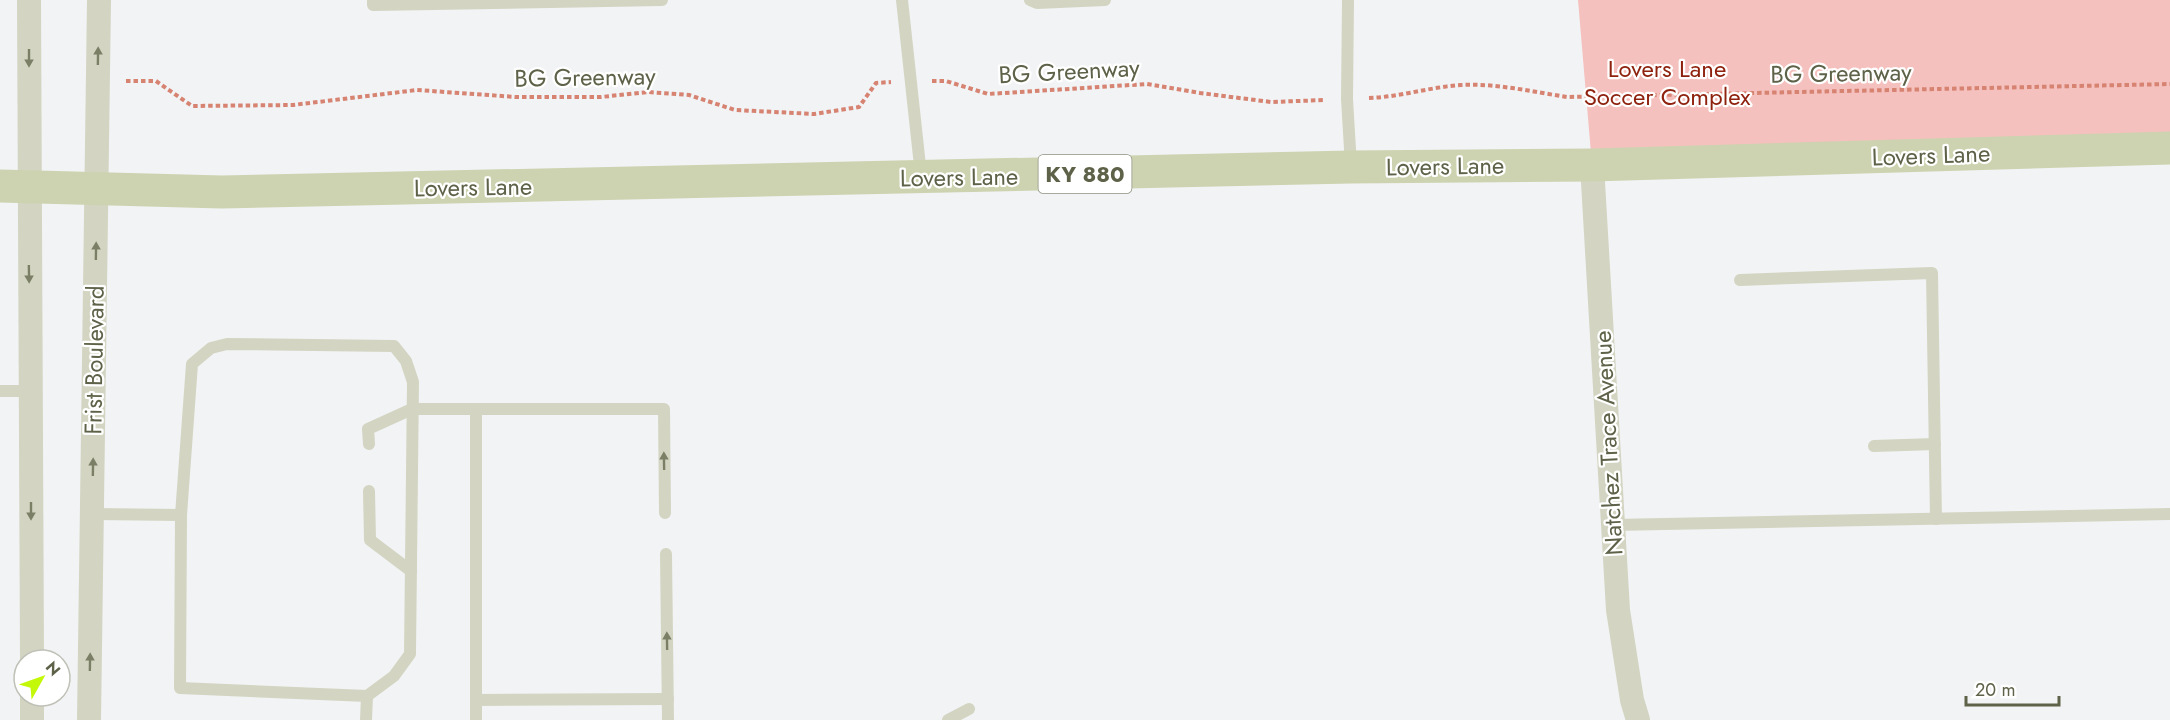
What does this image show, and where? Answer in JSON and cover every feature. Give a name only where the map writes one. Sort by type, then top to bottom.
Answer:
[{"type":"main road","name":"Lovers Lane","points":[[14,187],[234,192],[1351,167],[1592,165],[2170,148]]},
{"type":"street","points":[[29,0],[14,187],[31,391],[32,648]]},
{"type":"street","name":"Frist Boulevard","points":[[89,720],[99,0]]},
{"type":"street","name":"Natchez Trace Avenue","points":[[1592,165],[1617,610],[1632,700],[1638,720]]},
{"type":"lane","points":[[373,0],[373,5],[662,0]]},
{"type":"lane","points":[[902,0],[921,178]]},
{"type":"lane","points":[[1030,0],[1037,3],[1105,0]]},
{"type":"lane","points":[[1348,0],[1347,99],[1351,167]]},
{"type":"lane","points":[[1740,280],[1932,273],[1936,519]]},
{"type":"lane","points":[[227,344],[394,346],[406,362],[412,382],[412,409],[410,654],[394,676],[367,696],[180,688],[181,514],[192,364],[211,348],[227,344]]},
{"type":"lane","points":[[0,391],[31,391]]},
{"type":"lane","points":[[369,444],[368,429],[412,409],[664,409],[665,513]]},
{"type":"lane","points":[[476,409],[476,720]]},
{"type":"lane","points":[[1874,446],[1935,444]]},
{"type":"lane","points":[[369,491],[370,540],[411,571]]},
{"type":"lane","points":[[92,514],[181,514]]},
{"type":"lane","points":[[1613,525],[2170,514]]},
{"type":"lane","points":[[666,554],[668,720]]},
{"type":"lane","points":[[366,720],[367,696]]},
{"type":"lane","points":[[476,700],[668,699]]},
{"type":"lane","points":[[948,720],[969,709]]},
{"type":"path","name":"BG Greenway","points":[[98,81],[156,81],[192,105],[293,105],[417,90],[516,97],[602,97],[648,92],[689,95],[735,110],[814,114],[859,107],[876,83],[946,81],[988,94],[1147,84],[1271,102],[1388,98],[1461,85],[1497,87],[1567,97],[2170,84]]},
{"type":"green space","name":"Lovers Lane Soccer Complex","points":[[1578,0],[2170,0],[2170,148],[1592,165]]}]
